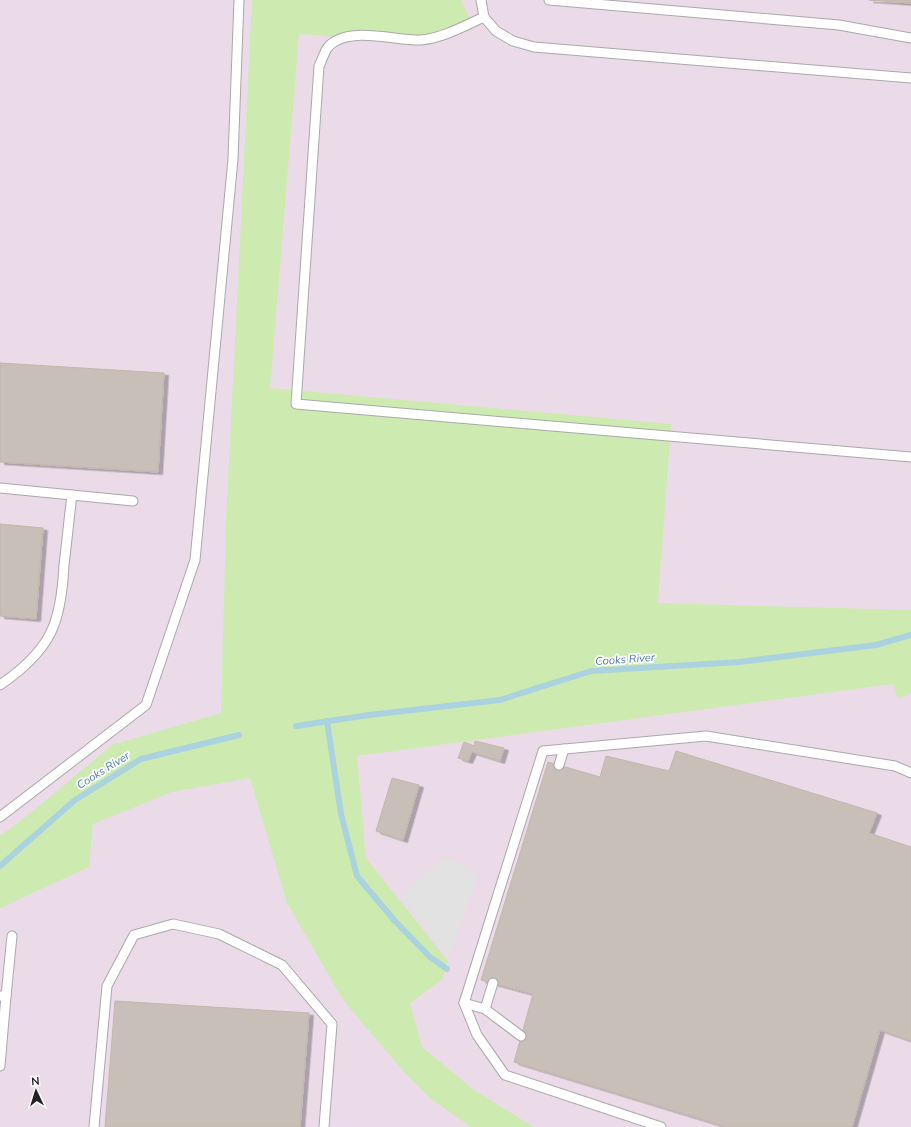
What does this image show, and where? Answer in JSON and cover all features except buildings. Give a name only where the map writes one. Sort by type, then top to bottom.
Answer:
[{"type":"lane","points":[[0,816],[146,705],[195,560],[233,159],[239,0]]},
{"type":"lane","points":[[481,0],[484,17],[496,31],[514,41],[534,47],[911,78]]},
{"type":"lane","points":[[549,0],[839,24],[911,38]]},
{"type":"lane","points":[[484,17],[448,34],[421,40],[366,35],[341,38],[328,47],[319,66],[296,404],[911,458]]},
{"type":"lane","points":[[0,488],[133,501]]},
{"type":"lane","points":[[0,685],[27,664],[45,642],[54,625],[62,588],[72,495]]},
{"type":"lane","points":[[661,1127],[505,1075],[477,1035],[464,1003],[543,751],[706,736],[895,766],[911,773]]},
{"type":"lane","points":[[559,765],[564,749]]},
{"type":"lane","points":[[94,1127],[107,986],[134,935],[173,924],[219,934],[282,964],[332,1024],[324,1127]]},
{"type":"lane","points":[[0,1066],[3,996],[12,936]]},
{"type":"lane","points":[[485,1009],[493,983]]},
{"type":"lane","points":[[464,1003],[485,1009],[521,1036]]},
{"type":"shaded area","points":[[0,0],[911,0],[911,1127],[0,1127]]},
{"type":"shaded area","points":[[446,857],[478,875],[449,959],[401,895]]},
{"type":"green space","points":[[252,0],[461,0],[472,23],[432,44],[299,34],[270,388],[671,424],[658,603],[911,610],[911,693],[898,699],[893,684],[357,756],[366,858],[448,961],[442,980],[410,1003],[422,1047],[474,1090],[534,1127],[471,1127],[431,1099],[403,1071],[343,1000],[287,903],[250,778],[172,792],[93,824],[89,867],[0,908],[0,836],[33,811],[112,745],[221,713],[226,521]]},
{"type":"waterway","name":"Cooks River","points":[[296,726],[369,715],[500,700],[591,671],[739,662],[876,645],[911,635]]},
{"type":"waterway","points":[[327,721],[341,814],[357,876],[394,920],[430,957],[447,969]]},
{"type":"waterway","name":"Cooks River","points":[[0,866],[75,800],[141,759],[239,735]]}]
